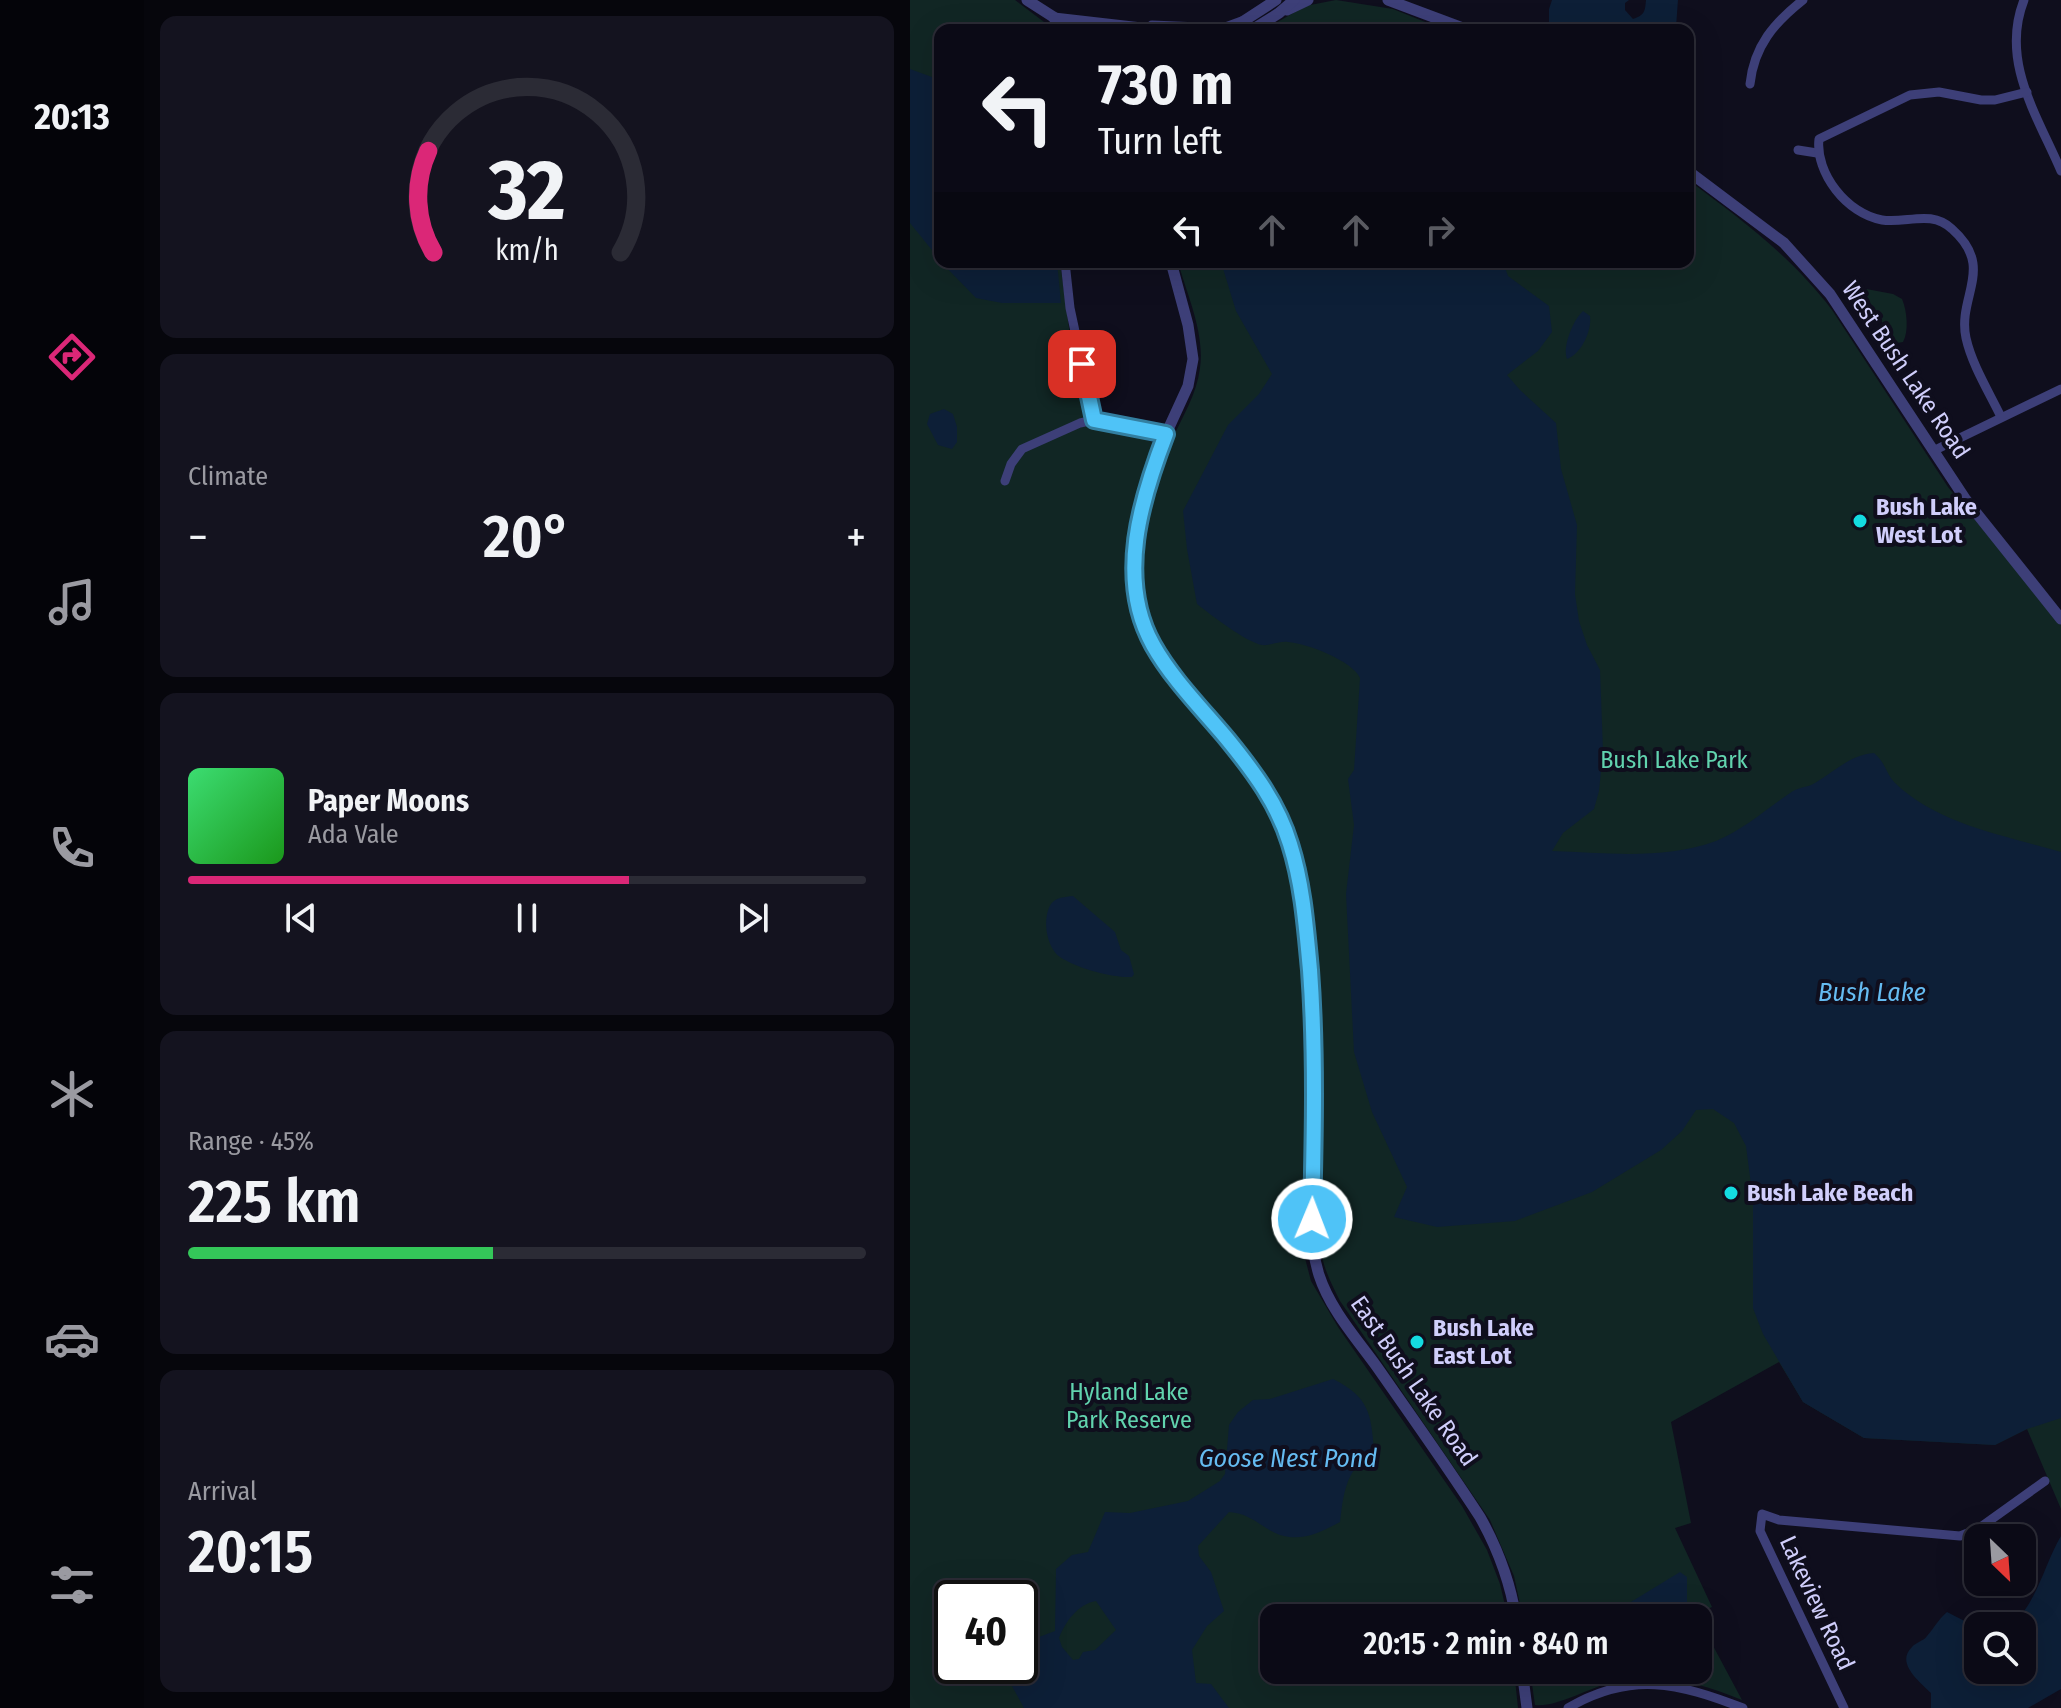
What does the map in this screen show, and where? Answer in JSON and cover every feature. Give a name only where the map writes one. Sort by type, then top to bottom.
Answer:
[{"type":"street","points":[[1027,0],[1053,24]]},
{"type":"street","points":[[1249,24],[1276,0]]},
{"type":"street","points":[[1279,13],[1294,0]]},
{"type":"street","points":[[1252,24],[1308,0]]},
{"type":"street","points":[[1388,0],[1452,24]]},
{"type":"street","points":[[1750,84],[1752,63],[1770,30],[1803,0]]},
{"type":"street","points":[[2024,0],[2015,31],[2015,49],[2027,92],[2061,171]]},
{"type":"street","points":[[2001,417],[1966,339],[1965,313],[1974,271],[1965,244],[1948,225],[1938,221],[1918,217],[1881,220],[1868,216],[1833,185],[1823,171],[1817,153],[1819,139],[1910,95],[1939,92],[1995,100],[2027,92]]},
{"type":"street","points":[[1798,150],[1817,153]]},
{"type":"street","name":"West Bush Lake Road","points":[[1694,175],[1757,221],[1808,268],[1830,294],[1966,500],[2061,619]]},
{"type":"street","points":[[1066,268],[1070,308],[1094,420]]},
{"type":"street","name":"East Bush Lake Road","points":[[1173,268],[1188,325],[1193,359],[1188,386],[1152,471],[1138,528],[1134,565],[1136,597],[1153,646],[1267,792],[1280,817],[1296,864],[1313,1014],[1316,1072],[1312,1219],[1319,1275],[1338,1312],[1480,1517],[1497,1549],[1513,1604]]},
{"type":"street","points":[[1933,451],[2061,389]]},
{"type":"street","points":[[1005,481],[1011,464],[1022,449],[1080,423],[1094,420],[1166,434]]},
{"type":"street","name":"Lakeview Road","points":[[1844,1708],[1760,1531],[1762,1514],[1779,1520],[1960,1536],[1978,1529],[2045,1481]]},
{"type":"street","points":[[1568,1708],[1598,1692],[1639,1683],[1680,1686],[1743,1708]]},
{"type":"street","points":[[1524,1684],[1527,1708]]},
{"type":"green space","name":"Hyland Lake Park Reserve","points":[[910,0],[1015,0],[1047,24],[934,24],[934,268],[1061,268],[1075,372],[1091,425],[1153,442],[1134,505],[1125,585],[1140,639],[1156,666],[1247,774],[1266,802],[1288,864],[1298,926],[1307,1055],[1303,1213],[1305,1258],[1311,1281],[1338,1327],[1462,1506],[1487,1550],[1505,1604],[1260,1604],[1260,1684],[1515,1684],[1518,1708],[910,1708]]},
{"type":"green space","points":[[1336,0],[1393,9],[1430,24],[1274,24],[1305,6]]},
{"type":"green space","name":"Bush Lake Park","points":[[1694,184],[1765,240],[1800,273],[1832,310],[1948,487],[2061,625],[2061,1509],[2027,1429],[1995,1445],[1864,1438],[1803,1402],[1779,1362],[1671,1422],[1691,1523],[1675,1528],[1711,1604],[1520,1604],[1514,1576],[1490,1520],[1340,1301],[1325,1268],[1320,1244],[1322,1027],[1316,940],[1302,859],[1286,814],[1274,792],[1164,649],[1146,608],[1141,574],[1143,535],[1158,476],[1198,378],[1201,355],[1198,328],[1180,268],[1694,268]]},
{"type":"green space","points":[[1861,288],[1893,294],[1902,299],[1907,321],[1903,342],[1897,343],[1892,338]]},
{"type":"green space","name":"Bush Lake Park","points":[[1712,1644],[1742,1700],[1693,1684],[1712,1684]]},
{"type":"green space","name":"Bush Lake Park","points":[[1532,1684],[1606,1684],[1562,1701],[1535,1705]]},
{"type":"water","points":[[1552,0],[1629,0],[1625,3],[1625,10],[1633,19],[1644,12],[1646,0],[1678,0],[1676,24],[1549,24]]},
{"type":"water","points":[[910,69],[934,78],[934,253],[910,223]]},
{"type":"water","points":[[947,268],[1058,268],[1061,303],[1002,303],[976,298]]},
{"type":"water","name":"Bush Lake","points":[[1223,268],[1505,268],[1508,276],[1549,306],[1552,332],[1538,351],[1507,375],[1556,423],[1561,469],[1577,525],[1575,594],[1579,621],[1600,670],[1603,751],[1594,809],[1563,833],[1552,851],[1635,854],[1697,847],[1737,831],[1793,791],[1813,784],[1850,760],[1874,753],[1895,783],[1931,809],[1973,827],[2061,852],[2061,1418],[2027,1429],[1995,1445],[1864,1438],[1803,1402],[1763,1334],[1753,1308],[1753,1200],[1746,1146],[1734,1123],[1713,1109],[1696,1110],[1682,1131],[1661,1150],[1592,1192],[1515,1221],[1437,1227],[1394,1217],[1407,1187],[1372,1112],[1354,1052],[1346,894],[1354,825],[1348,779],[1354,770],[1360,678],[1348,665],[1317,649],[1296,643],[1255,643],[1211,615],[1197,604],[1187,549],[1183,511],[1228,425],[1259,394],[1272,374],[1236,311]]},
{"type":"water","points":[[1583,311],[1590,316],[1587,335],[1577,352],[1567,359],[1569,334]]},
{"type":"water","points":[[944,409],[953,414],[957,427],[957,442],[952,449],[938,445],[927,424],[930,414]]},
{"type":"water","points":[[1073,896],[1115,932],[1121,950],[1129,956],[1134,974],[1132,977],[1085,968],[1055,952],[1047,932],[1048,910],[1055,900]]},
{"type":"water","name":"Goose Nest Pond","points":[[1333,1379],[1354,1392],[1366,1407],[1374,1450],[1352,1473],[1340,1522],[1312,1535],[1288,1537],[1244,1515],[1229,1512],[1198,1546],[1199,1556],[1211,1572],[1224,1611],[1207,1626],[1192,1650],[1196,1683],[1211,1684],[1229,1708],[1024,1708],[1012,1684],[1038,1684],[1038,1637],[1055,1631],[1056,1569],[1072,1555],[1088,1552],[1105,1512],[1130,1513],[1188,1501],[1220,1481],[1225,1474],[1229,1425],[1238,1412],[1253,1400],[1270,1399]],"holes":[[[1096,1601],[1116,1630],[1095,1650],[1083,1652],[1079,1659],[1073,1660],[1059,1638],[1073,1615],[1083,1606]]]},
{"type":"water","points":[[2061,1536],[2061,1689],[2028,1708],[1931,1708],[1931,1693],[1911,1672],[1907,1653],[1926,1638],[1947,1612],[1964,1621],[1964,1684],[2036,1684],[2036,1612],[2023,1612],[2036,1596]]},
{"type":"water","points":[[1680,1572],[1687,1577],[1687,1604],[1628,1604]]},
{"type":"place","name":"Bush Lake West Lot","points":[[1860,521]]},
{"type":"place","name":"Bush Lake Beach","points":[[1731,1193]]},
{"type":"place","name":"Bush Lake East Lot","points":[[1417,1342]]},
{"type":"route","points":[[1082,364],[1094,420],[1166,434],[1152,471],[1138,528],[1134,586],[1138,607],[1153,646],[1267,792],[1280,817],[1296,864],[1306,932],[1315,1038],[1312,1219]]}]
